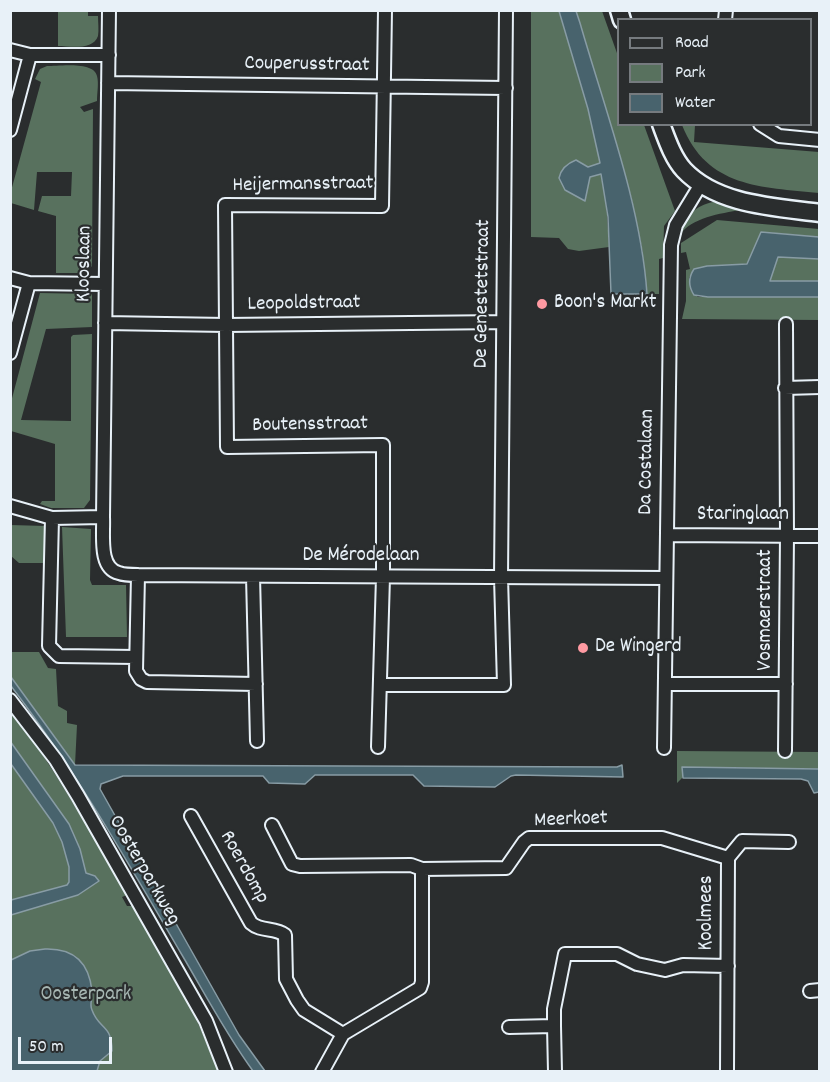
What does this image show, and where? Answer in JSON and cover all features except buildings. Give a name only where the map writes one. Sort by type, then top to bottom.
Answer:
[{"type":"street","name":"Klooslaan","points":[[103,517],[108,10]]},
{"type":"street","points":[[385,87],[386,10]]},
{"type":"street","name":"De Genestetstraat","points":[[380,685],[504,685],[501,577],[506,10]]},
{"type":"street","points":[[10,50],[30,56],[109,55]]},
{"type":"street","points":[[10,130],[30,56]]},
{"type":"street","name":"Couperusstraat","points":[[108,83],[506,87]]},
{"type":"street","name":"Heijermansstraat","points":[[226,325],[225,205],[382,206],[385,87]]},
{"type":"street","points":[[662,126],[671,150],[684,170],[701,184],[724,196],[819,213]]},
{"type":"street","points":[[763,126],[779,136],[819,140]]},
{"type":"street","name":"Da Costalaan","points":[[664,748],[671,245],[676,225],[701,184]]},
{"type":"street","points":[[10,278],[29,284],[105,284]]},
{"type":"street","points":[[10,353],[29,284]]},
{"type":"street","name":"Leopoldstraat","points":[[105,323],[226,325],[503,322]]},
{"type":"street","name":"Vosmaerstraat","points":[[785,751],[788,536],[786,324]]},
{"type":"street","name":"Boutensstraat","points":[[226,325],[227,447],[383,445],[383,577]]},
{"type":"street","points":[[785,388],[819,387]]},
{"type":"street","points":[[10,506],[52,518],[103,517]]},
{"type":"street","name":"De Mérodelaan","points":[[103,517],[104,558],[108,568],[117,573],[138,575],[666,578]]},
{"type":"street","points":[[52,518],[49,645],[59,656],[136,657]]},
{"type":"street","name":"Staringlaan","points":[[667,536],[819,536]]},
{"type":"street","points":[[138,575],[136,672],[141,679],[147,682],[256,684]]},
{"type":"street","points":[[253,576],[257,741]]},
{"type":"street","points":[[378,747],[383,577]]},
{"type":"street","name":"Vosmaerstraat","points":[[664,684],[786,684]]},
{"type":"street","name":"Oosterparkweg","points":[[10,700],[56,760],[101,837],[206,1022],[226,1071]]},
{"type":"street","name":"Roerdomp","points":[[191,816],[251,923],[256,928],[280,931],[285,935],[286,979],[304,1010],[343,1034]]},
{"type":"street","name":"Meerkoet","points":[[272,825],[292,864],[300,866],[411,865],[422,869],[506,868],[529,838],[662,838]]},
{"type":"street","name":"Koolmees","points":[[662,838],[728,858],[727,1071]]},
{"type":"street","points":[[728,858],[742,841],[789,842]]},
{"type":"street","points":[[322,1071],[343,1034],[420,988],[422,982],[422,869]]},
{"type":"street","name":"Koolmees","points":[[555,1071],[554,1009],[565,954],[618,954],[637,964],[665,970],[683,965],[728,966]]},
{"type":"street","points":[[509,1027],[554,1026]]},
{"type":"green space","points":[[58,11],[88,11],[88,16],[98,16],[98,36],[95,41],[80,47],[58,46]]},
{"type":"green space","points":[[531,11],[559,11],[588,109],[600,163],[589,167],[576,160],[586,198],[587,181],[590,177],[601,173],[606,198],[609,247],[579,251],[568,249],[559,238],[531,237]]},
{"type":"green space","points":[[576,11],[602,11],[617,53],[617,126],[644,126],[675,211],[664,226],[663,258],[659,259],[659,294],[647,294],[642,248],[631,196]]},
{"type":"green space","points":[[47,66],[83,66],[94,71],[98,79],[97,101],[80,107],[84,112],[93,109],[92,266],[85,273],[56,273],[56,216],[38,211],[42,196],[71,196],[72,172],[37,172],[34,210],[11,203],[11,191],[41,82],[35,79],[40,69]]},
{"type":"green space","points":[[683,126],[695,126],[694,142],[819,152],[819,193],[777,189],[738,180],[721,173],[693,146]]},
{"type":"green space","points":[[713,202],[745,209],[703,219],[682,232],[693,212]]},
{"type":"green space","points":[[717,220],[819,229],[819,237],[762,232],[747,264],[694,269],[689,278],[691,291],[698,297],[819,297],[819,320],[682,319],[686,301],[686,270],[690,269],[686,252],[681,253],[681,243]]},
{"type":"green space","points":[[778,257],[819,259],[819,281],[770,281]]},
{"type":"green space","points":[[40,293],[92,294],[92,327],[46,329],[21,420],[71,421],[71,337],[92,334],[90,500],[84,508],[51,508],[40,504],[42,501],[55,501],[55,444],[11,431],[11,402]]},
{"type":"green space","points":[[10,525],[46,526],[48,563],[19,563],[11,556]]},
{"type":"green space","points":[[62,527],[91,529],[90,580],[92,585],[126,585],[127,637],[66,637]]},
{"type":"green space","points":[[10,652],[39,652],[48,668],[56,669],[58,706],[67,711],[67,723],[77,725],[75,765],[11,677]]},
{"type":"green space","name":"Oosterpark","points":[[11,710],[72,801],[127,895],[122,897],[127,906],[133,906],[191,1006],[218,1071],[11,1071]]},
{"type":"green space","points":[[677,751],[819,752],[819,769],[683,767],[683,777],[677,783]]},
{"type":"water","points":[[559,11],[576,11],[580,23],[630,192],[638,226],[647,294],[611,294],[608,217],[601,174],[590,177],[585,201],[565,190],[559,178],[565,167],[576,160],[588,167],[600,163],[588,109]]},
{"type":"water","points":[[761,232],[819,237],[819,259],[778,257],[770,281],[819,281],[819,297],[694,295],[690,282],[694,269],[747,264]]},
{"type":"water","points":[[11,677],[75,765],[617,767],[622,765],[623,777],[516,775],[495,787],[424,786],[413,775],[315,775],[305,784],[269,783],[263,776],[123,776],[101,784],[100,789],[239,1035],[265,1071],[253,1071],[225,1028],[101,818],[58,751],[11,686]]},
{"type":"water","points":[[10,741],[69,824],[80,849],[86,873],[95,876],[99,881],[78,895],[11,915],[11,900],[67,885],[69,867],[62,842],[53,823],[11,764]]},
{"type":"water","points":[[682,767],[819,769],[819,792],[814,793],[808,781],[801,779],[683,778]]},
{"type":"water","points":[[55,949],[72,954],[87,972],[92,991],[91,1008],[98,1021],[108,1031],[112,1051],[100,1061],[97,1071],[11,1071],[11,960],[30,951]]},
{"type":"place","name":"Boon's Markt","points":[[542,304]]},
{"type":"place","name":"De Wingerd","points":[[583,648]]}]
